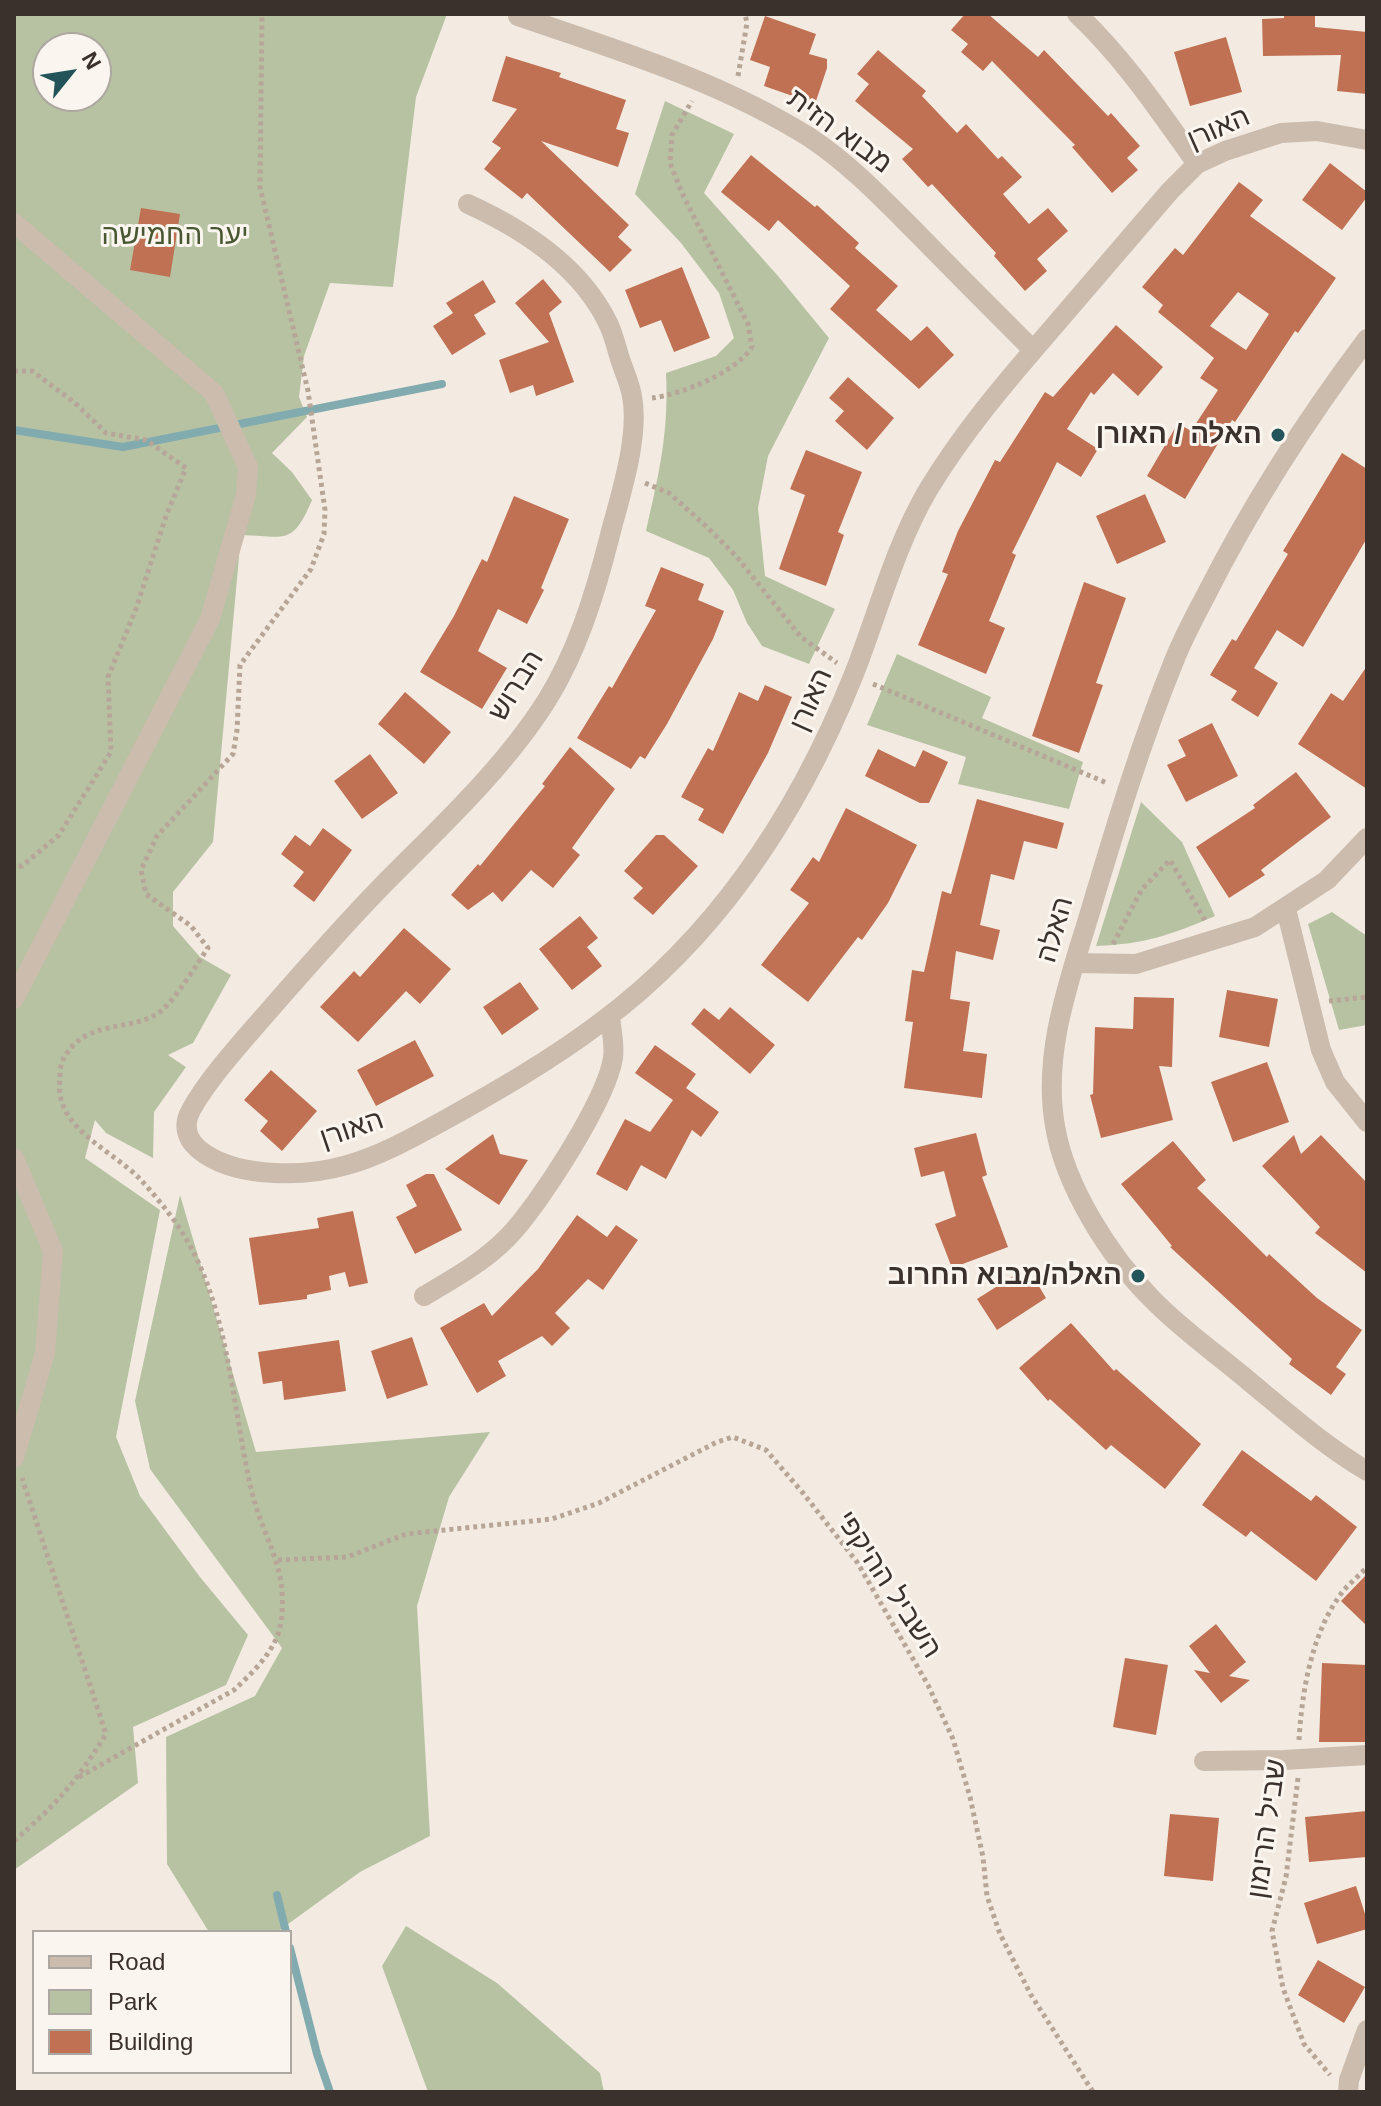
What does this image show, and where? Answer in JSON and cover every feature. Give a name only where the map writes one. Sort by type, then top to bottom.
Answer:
[{"type":"street","points":[[1077,14],[1105,40],[1197,164]]},
{"type":"street","name":"מבוא הזית","points":[[518,16],[668,68],[755,106],[810,138],[838,158],[880,197],[1033,350]]},
{"type":"street","name":"האורן","points":[[201,1153],[235,1167],[273,1173],[310,1174],[350,1165],[411,1139],[564,1050],[610,1016],[663,970],[710,920],[750,870],[788,812],[820,752],[854,675],[924,496],[964,433],[1033,350],[1197,164],[1225,151],[1281,133],[1317,131],[1367,140]]},
{"type":"street","name":"הברוש","points":[[201,1153],[187,1135],[185,1124],[193,1106],[245,1037],[362,907],[465,802],[547,700],[573,648],[601,570],[629,457],[633,400],[609,323],[584,287],[543,247],[505,221],[468,204]]},
{"type":"street","points":[[14,223],[214,393],[248,467],[246,495],[210,619],[14,999]]},
{"type":"street","name":"האלה","points":[[1367,339],[1319,403],[1268,480],[1175,657],[1126,792],[1075,963],[1053,1046],[1052,1093],[1055,1127],[1068,1169],[1091,1218],[1126,1270],[1153,1300],[1304,1426],[1367,1471]]},
{"type":"street","points":[[1075,963],[1136,964],[1255,927],[1327,880],[1367,838]]},
{"type":"street","points":[[1286,909],[1321,1050],[1335,1082],[1367,1122]]},
{"type":"street","points":[[424,1296],[465,1271],[508,1238],[545,1189],[595,1107],[613,1058],[610,1016]]},
{"type":"street","points":[[14,1158],[53,1251],[45,1353],[14,1457]]},
{"type":"street","points":[[1204,1761],[1367,1755]]},
{"type":"street","points":[[1348,2091],[1367,2030]]},
{"type":"path","points":[[79,1777],[234,1690],[255,1671],[271,1649],[281,1625],[283,1587],[278,1560],[252,1492],[221,1335],[195,1256],[178,1226],[139,1178],[75,1126],[62,1107],[59,1088],[62,1063],[79,1040],[105,1027],[147,1019],[162,1010],[208,948],[191,926],[146,894],[141,870],[157,836],[233,754],[240,665],[311,569],[324,534],[325,510],[308,391],[260,187],[262,14]]},
{"type":"path","points":[[732,96],[747,23],[745,14]]},
{"type":"path","points":[[633,400],[672,395],[745,359],[752,347],[748,324],[670,163],[672,135],[703,83]]},
{"type":"path","points":[[14,371],[32,371],[75,403],[106,433],[146,440],[186,468],[166,516],[136,609],[108,677],[111,752],[59,835],[22,866],[14,867]]},
{"type":"path","points":[[625,474],[669,493],[736,556],[801,637],[854,675],[1126,792]]},
{"type":"path","points":[[1103,965],[1142,889],[1170,860],[1217,940]]},
{"type":"path","points":[[1308,1003],[1367,997]]},
{"type":"path","name":"השביל ההיקפי","points":[[278,1560],[347,1557],[406,1534],[552,1519],[599,1503],[717,1442],[733,1437],[766,1450],[857,1562],[928,1685],[953,1739],[970,1797],[983,1857],[987,1896],[1000,1934],[1031,1995],[1093,2092]]},
{"type":"path","points":[[14,1457],[106,1734],[79,1777],[49,1811],[14,1841]]},
{"type":"path","name":"שביל הרימון","points":[[1348,2091],[1337,2084],[1304,2044],[1283,1988],[1272,1931],[1286,1877],[1300,1759],[1302,1714],[1310,1667],[1326,1618],[1345,1590],[1367,1567]]},
{"type":"green space","name":"יער החמישה","points":[[14,14],[447,14],[416,97],[393,287],[330,283],[304,356],[299,397],[307,417],[272,453],[292,472],[312,500],[299,525],[286,536],[241,535],[213,842],[173,892],[173,926],[200,957],[231,975],[193,1043],[168,1055],[186,1067],[154,1112],[153,1158],[106,1133],[95,1120],[85,1158],[160,1210],[116,1437],[140,1496],[248,1635],[226,1685],[133,1727],[138,1783],[14,1870]]},
{"type":"green space","points":[[665,101],[734,134],[704,193],[829,338],[768,456],[758,508],[765,576],[835,609],[809,664],[762,646],[747,623],[733,590],[709,558],[646,531],[664,434],[666,373],[716,356],[734,338],[719,293],[681,243],[635,194]]},
{"type":"green space","points":[[897,654],[991,697],[982,718],[1083,762],[1069,809],[958,784],[966,757],[867,725]]},
{"type":"green space","points":[[1141,802],[1182,842],[1215,916],[1157,937],[1096,946]]},
{"type":"green space","points":[[1332,912],[1367,936],[1367,1025],[1339,1030],[1308,924]]},
{"type":"green space","points":[[180,1195],[256,1452],[490,1432],[449,1497],[417,1606],[430,1836],[360,1872],[280,1930],[208,1930],[167,1864],[166,1737],[255,1696],[282,1648],[150,1469],[135,1401]]},
{"type":"green space","points":[[406,1926],[497,1983],[600,2073],[604,2092],[428,2092],[382,1966]]},
{"type":"building","points":[[965,14],[988,14],[1038,57],[1044,50],[1108,116],[1111,113],[1140,146],[1127,158],[1138,170],[1112,193],[1072,147],[1075,145],[992,61],[983,71],[961,52],[968,44],[951,30]]},
{"type":"building","points":[[1284,14],[1315,14],[1315,27],[1367,32],[1367,94],[1337,91],[1341,55],[1263,56],[1262,19],[1284,18]]},
{"type":"building","points":[[765,16],[816,34],[809,54],[827,59],[827,68],[816,101],[807,101],[764,86],[770,67],[750,60]]},
{"type":"building","points":[[1226,37],[1242,92],[1190,106],[1174,52]]},
{"type":"building","points":[[878,50],[926,91],[922,96],[957,133],[966,124],[998,159],[1002,156],[1022,177],[1003,194],[1029,224],[1048,208],[1068,231],[1037,259],[1047,271],[1025,291],[994,256],[996,253],[932,184],[928,187],[902,159],[913,149],[855,101],[869,84],[857,74]]},
{"type":"building","points":[[506,56],[561,73],[559,77],[626,100],[616,129],[629,133],[618,167],[541,141],[629,225],[618,237],[632,250],[610,272],[527,193],[522,199],[484,169],[501,148],[492,142],[517,109],[492,101]]},
{"type":"building","points":[[751,155],[815,207],[817,205],[859,243],[855,248],[898,286],[876,310],[911,341],[927,326],[954,355],[919,389],[830,309],[850,286],[778,220],[769,231],[721,192]]},
{"type":"building","points":[[1330,163],[1367,192],[1367,197],[1342,230],[1302,200]]},
{"type":"building","points":[[1239,182],[1263,200],[1250,216],[1336,278],[1298,333],[1295,331],[1235,422],[1232,420],[1185,499],[1147,476],[1178,423],[1191,431],[1218,390],[1200,378],[1214,358],[1158,312],[1163,305],[1142,287],[1175,248],[1183,255]],"holes":[[[1238,292],[1269,314],[1246,350],[1210,326]]]},
{"type":"building","points":[[141,208],[180,214],[170,277],[130,270]]},
{"type":"building","points":[[682,267],[710,338],[674,352],[661,320],[640,328],[625,290]]},
{"type":"building","points":[[543,279],[562,302],[549,313],[574,382],[536,396],[533,385],[510,393],[499,360],[549,342],[515,303]]},
{"type":"building","points":[[483,280],[496,302],[474,315],[486,334],[452,355],[433,326],[453,313],[446,303]]},
{"type":"building","points":[[1116,325],[1163,367],[1138,396],[1113,373],[1094,395],[1091,392],[1067,429],[1098,449],[1081,477],[1057,462],[1012,553],[1016,555],[989,621],[1005,628],[986,674],[918,645],[948,574],[942,572],[958,531],[995,460],[1000,462],[1045,392],[1053,397]]},
{"type":"building","points":[[848,377],[894,418],[867,450],[835,421],[844,411],[829,398]]},
{"type":"building","points":[[806,450],[862,472],[838,532],[844,535],[826,586],[779,569],[805,495],[790,489]]},
{"type":"building","points":[[1342,453],[1367,469],[1367,538],[1303,647],[1277,630],[1254,668],[1278,683],[1258,717],[1231,700],[1237,691],[1210,675],[1232,639],[1236,641],[1288,554],[1283,551]]},
{"type":"building","points":[[1145,494],[1166,542],[1117,564],[1096,516]]},
{"type":"building","points":[[514,496],[569,519],[541,588],[544,590],[527,624],[498,609],[478,651],[507,668],[482,709],[420,672],[454,616],[482,559],[487,562]]},
{"type":"building","points":[[661,567],[704,584],[698,600],[724,611],[713,639],[667,724],[645,759],[640,756],[631,769],[577,738],[609,686],[612,688],[656,610],[645,606]]},
{"type":"building","points":[[1084,582],[1126,598],[1096,683],[1103,685],[1079,753],[1032,736]]},
{"type":"building","points":[[1367,666],[1367,789],[1298,744],[1331,693],[1343,701]]},
{"type":"building","points":[[765,685],[792,697],[768,753],[723,834],[698,820],[704,809],[681,797],[708,748],[713,751],[739,692],[758,701]]},
{"type":"building","points":[[405,692],[451,732],[424,764],[378,724]]},
{"type":"building","points":[[1212,723],[1238,776],[1186,802],[1167,765],[1186,756],[1178,740]]},
{"type":"building","points":[[570,747],[615,789],[572,848],[580,855],[553,888],[531,870],[502,902],[493,892],[468,910],[451,895],[478,864],[480,866],[545,786],[542,784]]},
{"type":"building","points":[[878,749],[915,767],[923,750],[948,762],[929,803],[920,803],[865,776]]},
{"type":"building","points":[[370,754],[398,793],[362,819],[334,781]]},
{"type":"building","points":[[1296,772],[1331,817],[1261,870],[1265,875],[1229,898],[1196,847],[1255,808],[1253,805]]},
{"type":"building","points":[[977,799],[1064,823],[1057,849],[1024,841],[1014,880],[991,874],[980,925],[1000,930],[993,960],[956,951],[950,999],[970,1002],[963,1051],[987,1054],[982,1098],[904,1088],[913,1022],[905,1021],[912,970],[924,972],[942,891],[951,894]]},
{"type":"building","points":[[846,808],[917,845],[888,903],[862,940],[858,937],[808,1002],[761,965],[809,903],[790,890],[813,857],[819,862]]},
{"type":"building","points":[[323,828],[352,850],[314,902],[293,886],[304,872],[281,854],[295,835],[310,846]]},
{"type":"building","points":[[656,835],[664,835],[698,866],[653,915],[633,898],[643,888],[624,871]]},
{"type":"building","points":[[580,916],[598,938],[587,947],[602,966],[572,990],[539,949]]},
{"type":"building","points":[[404,928],[451,969],[420,1004],[406,991],[358,1042],[320,1007],[354,971],[360,977]]},
{"type":"building","points":[[520,982],[539,1009],[502,1035],[483,1007]]},
{"type":"building","points":[[1227,990],[1278,999],[1269,1047],[1219,1037]]},
{"type":"building","points":[[1134,997],[1174,998],[1172,1067],[1159,1066],[1173,1120],[1101,1138],[1090,1095],[1093,1094],[1095,1027],[1133,1029]]},
{"type":"building","points":[[730,1007],[775,1045],[750,1074],[691,1024],[704,1008],[719,1020]]},
{"type":"building","points":[[415,1040],[434,1076],[376,1106],[357,1070]]},
{"type":"building","points":[[655,1045],[696,1074],[686,1088],[719,1112],[701,1137],[692,1130],[666,1179],[641,1165],[627,1191],[596,1174],[625,1119],[650,1132],[673,1100],[635,1073]]},
{"type":"building","points":[[1267,1062],[1289,1122],[1233,1142],[1211,1082]]},
{"type":"building","points":[[271,1070],[317,1111],[282,1151],[260,1131],[268,1121],[244,1100]]},
{"type":"building","points":[[976,1133],[987,1175],[982,1177],[1008,1247],[952,1268],[935,1224],[956,1216],[944,1171],[921,1177],[914,1148]]},
{"type":"building","points":[[493,1134],[500,1154],[528,1160],[499,1205],[445,1169]]},
{"type":"building","points":[[1294,1135],[1301,1154],[1321,1135],[1367,1183],[1367,1273],[1315,1233],[1320,1227],[1262,1166]]},
{"type":"building","points":[[1173,1141],[1206,1180],[1197,1188],[1267,1257],[1269,1254],[1317,1298],[1362,1330],[1336,1367],[1346,1374],[1331,1395],[1289,1364],[1292,1359],[1170,1247],[1121,1184]]},
{"type":"building","points":[[426,1174],[434,1174],[462,1230],[415,1254],[396,1217],[417,1206],[406,1185]]},
{"type":"building","points":[[353,1211],[368,1283],[349,1287],[345,1272],[329,1276],[331,1290],[307,1295],[307,1299],[259,1305],[249,1238],[319,1228],[317,1218]]},
{"type":"building","points":[[577,1215],[607,1237],[616,1225],[638,1240],[603,1290],[588,1279],[555,1313],[570,1328],[552,1346],[542,1336],[498,1361],[506,1376],[477,1393],[440,1328],[484,1303],[492,1316],[538,1269]]},
{"type":"building","points":[[1018,1273],[1022,1285],[1034,1278],[1046,1298],[997,1330],[977,1299]]},
{"type":"building","points":[[1071,1323],[1114,1371],[1116,1369],[1201,1444],[1165,1489],[1111,1445],[1106,1450],[1050,1399],[1048,1401],[1019,1368]]},
{"type":"building","points":[[412,1337],[428,1385],[387,1399],[371,1351]]},
{"type":"building","points":[[339,1340],[346,1391],[284,1400],[282,1381],[263,1384],[258,1352]]},
{"type":"building","points":[[1242,1450],[1311,1501],[1316,1495],[1357,1527],[1316,1581],[1251,1531],[1246,1537],[1202,1505]]},
{"type":"building","points":[[1367,1574],[1367,1626],[1341,1601]]},
{"type":"building","points":[[1216,1624],[1246,1662],[1229,1676],[1250,1680],[1221,1703],[1194,1670],[1210,1673],[1189,1646]]},
{"type":"building","points":[[1125,1658],[1168,1665],[1156,1735],[1113,1727]]},
{"type":"building","points":[[1322,1663],[1367,1665],[1367,1742],[1319,1742]]},
{"type":"building","points":[[1367,1811],[1367,1857],[1309,1862],[1305,1817]]},
{"type":"building","points":[[1170,1814],[1219,1818],[1213,1881],[1164,1876]]},
{"type":"building","points":[[1356,1886],[1367,1929],[1317,1944],[1304,1903]]},
{"type":"building","points":[[1318,1960],[1365,1987],[1344,2023],[1298,1995]]},
{"type":"waterway","points":[[14,430],[123,447],[442,384]]},
{"type":"waterway","points":[[277,1895],[286,1930]]},
{"type":"waterway","points":[[292,1956],[330,2092]]},
{"type":"place","name":"האלה / האורן","points":[[1278,435]]},
{"type":"place","name":"האלה/מבוא החרוב","points":[[1138,1276]]}]
